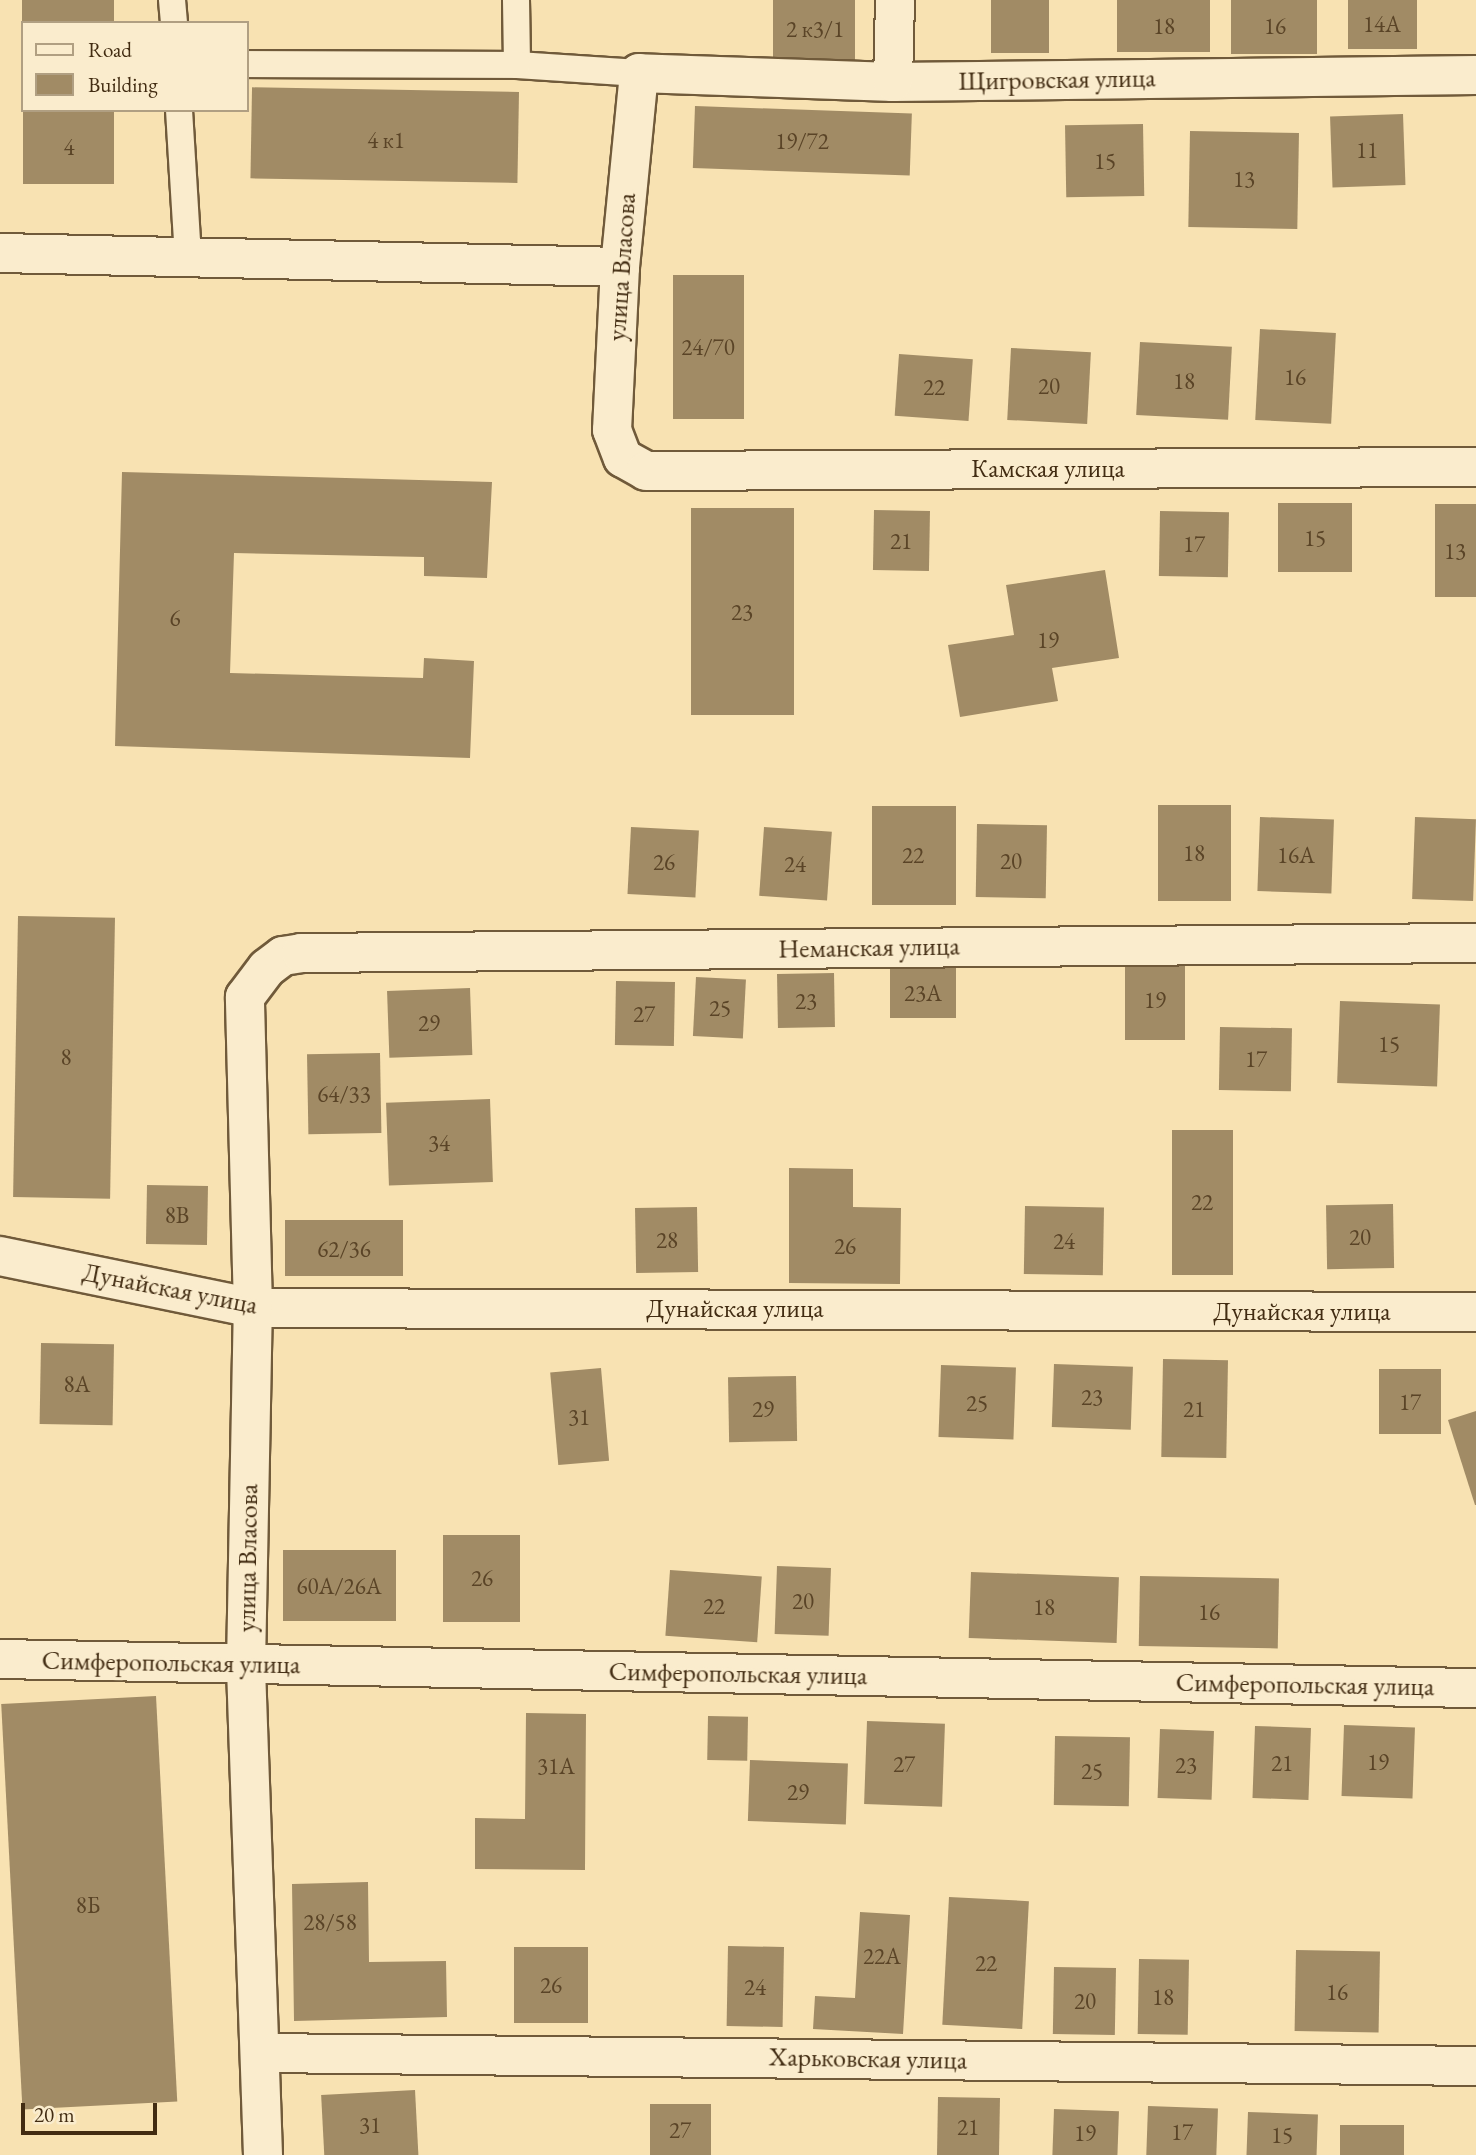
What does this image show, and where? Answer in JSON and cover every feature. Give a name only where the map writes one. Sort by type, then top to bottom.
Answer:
[{"type":"street","points":[[893,82],[895,0]]},
{"type":"street","name":"Щигровская улица","points":[[639,73],[893,82],[1476,75]]},
{"type":"street","name":"улица Власова","points":[[623,458],[612,430],[620,267],[639,73]]},
{"type":"street","points":[[0,253],[620,267]]},
{"type":"street","name":"Камская улица","points":[[623,458],[646,471],[1476,467]]},
{"type":"street","name":"Неманская улица","points":[[267,968],[283,956],[301,953],[1476,943]]},
{"type":"street","name":"улица Власова","points":[[263,2155],[246,1665],[253,1308],[245,997],[267,968]]},
{"type":"street","name":"Дунайская улица","points":[[0,1255],[253,1308],[1476,1312]]},
{"type":"street","name":"Симферопольская улица","points":[[0,1659],[1476,1688]]},
{"type":"street","name":"Харьковская улица","points":[[260,2053],[1476,2066]]},
{"type":"lane","points":[[172,0],[174,21]]},
{"type":"lane","points":[[516,0],[517,65]]},
{"type":"lane","points":[[248,64],[517,65],[639,73]]},
{"type":"lane","points":[[179,112],[188,257]]},
{"type":"building","points":[[22,0],[114,0],[114,21],[22,21]]},
{"type":"building","points":[[773,0],[855,0],[855,62],[773,62]]},
{"type":"building","points":[[991,0],[1049,0],[1049,53],[991,53]]},
{"type":"building","points":[[1117,0],[1210,0],[1210,52],[1117,52]]},
{"type":"building","points":[[1231,0],[1317,0],[1317,54],[1231,54]]},
{"type":"building","points":[[1348,0],[1417,0],[1417,49],[1348,49]]},
{"type":"building","points":[[252,87],[519,92],[517,183],[250,178]]},
{"type":"building","points":[[695,106],[912,114],[910,176],[693,168]]},
{"type":"building","points":[[23,112],[114,112],[114,184],[23,184]]},
{"type":"building","points":[[1403,114],[1405,185],[1333,188],[1330,117]]},
{"type":"building","points":[[1143,124],[1144,196],[1066,197],[1065,125]]},
{"type":"building","points":[[1190,131],[1299,133],[1297,229],[1188,227]]},
{"type":"building","points":[[673,275],[744,275],[744,419],[673,419]]},
{"type":"building","points":[[1260,329],[1336,333],[1331,424],[1255,420]]},
{"type":"building","points":[[1140,342],[1232,347],[1228,420],[1136,415]]},
{"type":"building","points":[[1011,348],[1091,352],[1087,424],[1007,420]]},
{"type":"building","points":[[899,354],[973,359],[968,421],[895,416]]},
{"type":"building","points":[[122,472],[492,482],[487,578],[424,576],[424,557],[234,553],[230,673],[423,678],[424,658],[474,661],[470,758],[115,746]]},
{"type":"building","points":[[1278,503],[1352,503],[1352,572],[1278,572]]},
{"type":"building","points":[[1435,504],[1476,504],[1476,597],[1435,597]]},
{"type":"building","points":[[691,508],[794,508],[794,715],[691,715]]},
{"type":"building","points":[[874,510],[930,511],[929,571],[873,570]]},
{"type":"building","points":[[1160,511],[1229,512],[1228,577],[1159,576]]},
{"type":"building","points":[[1105,570],[1119,658],[1052,668],[1058,701],[960,717],[948,645],[1014,635],[1006,585]]},
{"type":"building","points":[[1158,805],[1231,805],[1231,901],[1158,901]]},
{"type":"building","points":[[872,806],[956,806],[956,905],[872,905]]},
{"type":"building","points":[[1260,817],[1334,820],[1331,894],[1257,891]]},
{"type":"building","points":[[1415,817],[1476,819],[1473,901],[1412,899]]},
{"type":"building","points":[[977,824],[1047,825],[1046,898],[976,897]]},
{"type":"building","points":[[631,827],[699,831],[695,897],[627,894]]},
{"type":"building","points":[[764,827],[832,832],[827,901],[759,896]]},
{"type":"building","points":[[18,916],[115,918],[110,1199],[13,1197]]},
{"type":"building","points":[[1125,960],[1185,960],[1185,1040],[1125,1040]]},
{"type":"building","points":[[890,968],[956,968],[956,1018],[890,1018]]},
{"type":"building","points":[[834,973],[835,1027],[778,1028],[777,974]]},
{"type":"building","points":[[696,977],[746,980],[743,1039],[693,1036]]},
{"type":"building","points":[[616,981],[675,982],[674,1046],[615,1045]]},
{"type":"building","points":[[470,988],[472,1055],[389,1058],[387,991]]},
{"type":"building","points":[[1340,1001],[1440,1004],[1437,1086],[1337,1083]]},
{"type":"building","points":[[1220,1027],[1292,1028],[1291,1091],[1219,1090]]},
{"type":"building","points":[[380,1053],[381,1133],[308,1134],[307,1054]]},
{"type":"building","points":[[490,1099],[493,1182],[389,1186],[386,1103]]},
{"type":"building","points":[[1172,1130],[1233,1130],[1233,1275],[1172,1275]]},
{"type":"building","points":[[789,1168],[853,1169],[853,1207],[901,1208],[900,1284],[789,1283]]},
{"type":"building","points":[[147,1185],[208,1186],[207,1245],[146,1244]]},
{"type":"building","points":[[1393,1204],[1394,1268],[1327,1269],[1326,1205]]},
{"type":"building","points":[[1025,1206],[1104,1207],[1103,1275],[1024,1274]]},
{"type":"building","points":[[697,1207],[698,1272],[636,1273],[635,1208]]},
{"type":"building","points":[[285,1220],[403,1220],[403,1276],[285,1276]]},
{"type":"building","points":[[41,1343],[114,1344],[113,1425],[40,1424]]},
{"type":"building","points":[[1163,1359],[1228,1360],[1226,1458],[1161,1457]]},
{"type":"building","points":[[1054,1364],[1133,1367],[1131,1430],[1052,1427]]},
{"type":"building","points":[[941,1365],[1016,1368],[1013,1440],[938,1437]]},
{"type":"building","points":[[601,1368],[609,1461],[558,1465],[550,1372]]},
{"type":"building","points":[[1379,1369],[1441,1369],[1441,1434],[1379,1434]]},
{"type":"building","points":[[796,1376],[797,1441],[729,1442],[728,1377]]},
{"type":"building","points":[[1476,1411],[1476,1505],[1475,1505],[1448,1420]]},
{"type":"building","points":[[443,1535],[520,1535],[520,1622],[443,1622]]},
{"type":"building","points":[[283,1550],[396,1550],[396,1621],[283,1621]]},
{"type":"building","points":[[777,1566],[831,1568],[829,1636],[775,1634]]},
{"type":"building","points":[[670,1570],[762,1576],[757,1642],[665,1636]]},
{"type":"building","points":[[971,1572],[1119,1577],[1117,1643],[969,1638]]},
{"type":"building","points":[[1140,1576],[1279,1578],[1278,1648],[1139,1646]]},
{"type":"building","points":[[156,1696],[177,2101],[22,2110],[1,1704]]},
{"type":"building","points":[[526,1713],[586,1714],[585,1870],[475,1869],[475,1818],[525,1819]]},
{"type":"building","points":[[708,1716],[748,1717],[747,1761],[707,1760]]},
{"type":"building","points":[[867,1721],[945,1724],[942,1807],[864,1804]]},
{"type":"building","points":[[1344,1725],[1415,1727],[1412,1798],[1342,1796]]},
{"type":"building","points":[[1255,1726],[1311,1728],[1308,1800],[1252,1798]]},
{"type":"building","points":[[1160,1729],[1214,1731],[1212,1800],[1158,1798]]},
{"type":"building","points":[[1055,1736],[1130,1737],[1129,1806],[1054,1805]]},
{"type":"building","points":[[750,1760],[848,1763],[846,1824],[748,1821]]},
{"type":"building","points":[[368,1882],[369,1962],[446,1961],[447,2017],[294,2021],[292,1884]]},
{"type":"building","points":[[949,1897],[1029,1901],[1022,2029],[942,2025]]},
{"type":"building","points":[[860,1912],[910,1915],[903,2034],[813,2029],[815,1996],[855,1998]]},
{"type":"building","points":[[728,1946],[784,1947],[783,2027],[727,2026]]},
{"type":"building","points":[[514,1947],[588,1947],[588,2023],[514,2023]]},
{"type":"building","points":[[1296,1950],[1380,1951],[1379,2032],[1295,2031]]},
{"type":"building","points":[[1139,1959],[1189,1960],[1188,2035],[1138,2034]]},
{"type":"building","points":[[1054,1967],[1116,1968],[1115,2035],[1053,2034]]},
{"type":"building","points":[[415,2090],[418,2155],[324,2155],[321,2095]]},
{"type":"building","points":[[938,2097],[1000,2098],[999,2155],[937,2155]]},
{"type":"building","points":[[650,2104],[711,2104],[711,2155],[650,2155]]},
{"type":"building","points":[[1148,2106],[1218,2108],[1216,2155],[1146,2155]]},
{"type":"building","points":[[1054,2109],[1119,2111],[1117,2155],[1052,2155]]},
{"type":"building","points":[[1248,2112],[1318,2114],[1317,2155],[1246,2155]]},
{"type":"building","points":[[1340,2125],[1404,2125],[1404,2155],[1340,2155]]}]
